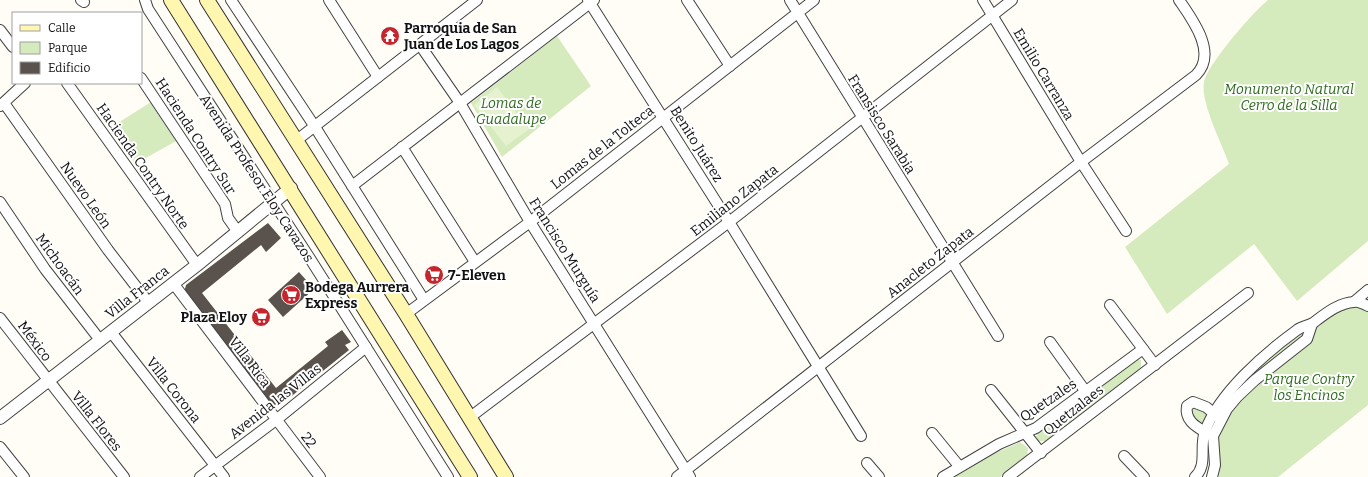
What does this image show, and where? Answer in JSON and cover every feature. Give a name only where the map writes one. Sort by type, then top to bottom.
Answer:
[{"type":"main road","name":"Avenida Profesor Eloy Cavazos","points":[[171,0],[470,477]]},
{"type":"main road","points":[[207,0],[297,140],[506,477]]},
{"type":"street","name":"Avenida Profesor Eloy Cavazos","points":[[145,0],[148,9],[274,202],[448,477]]},
{"type":"street","points":[[231,0],[424,300]]},
{"type":"street","points":[[330,0],[378,77]]},
{"type":"street","points":[[297,140],[477,0]]},
{"type":"street","points":[[687,0],[730,66]]},
{"type":"street","name":"Fransisco Sarabia","points":[[790,0],[951,263],[998,336]]},
{"type":"street","name":"Lomas de la Tolteca","points":[[406,314],[530,222],[814,0]]},
{"type":"street","name":"Emilio Carranza","points":[[983,0],[1081,162],[1126,231]]},
{"type":"street","name":"Emiliano Zapata","points":[[470,418],[729,222],[1012,0]]},
{"type":"street","name":"Anacleto Zapata","points":[[677,477],[688,474],[817,367],[1081,162],[1196,75],[1201,69],[1204,52],[1202,40],[1195,24],[1179,0]]},
{"type":"street","points":[[352,186],[591,1]]},
{"type":"street","name":"Benito Juárez","points":[[591,1],[861,436]]},
{"type":"street","points":[[0,30],[12,46]]},
{"type":"street","name":"Francisco Murguía","points":[[420,45],[460,103],[530,222],[596,324],[688,474]]},
{"type":"street","name":"Hacienda Contry Sur","points":[[142,80],[225,204],[228,218],[238,232]]},
{"type":"street","points":[[2,104],[24,84]]},
{"type":"street","name":"Hacienda Contry Norte","points":[[68,84],[197,265]]},
{"type":"street","name":"Nuevo León","points":[[2,104],[108,250],[148,302]]},
{"type":"street","points":[[402,147],[476,262]]},
{"type":"street","name":"Villa Franca","points":[[0,418],[197,265],[290,188]]},
{"type":"street","name":"Michoacán","points":[[0,202],[44,269],[100,340]]},
{"type":"street","name":"Villa Rica","points":[[173,283],[276,420]]},
{"type":"street","points":[[1194,477],[1201,469],[1209,434],[1218,416],[1237,397],[1307,339],[1312,324],[1335,308],[1355,301],[1368,290]]},
{"type":"street","name":"Quetzalaes","points":[[1008,477],[1248,293]]},
{"type":"street","points":[[1355,301],[1368,306]]},
{"type":"street","points":[[1110,305],[1155,365]]},
{"type":"street","name":"México","points":[[0,318],[48,382]]},
{"type":"street","name":"Villa Corona","points":[[111,332],[224,477]]},
{"type":"street","points":[[1050,342],[1086,392]]},
{"type":"street","name":"Avenida las Villas","points":[[200,477],[276,420],[366,347]]},
{"type":"street","name":"Quetzales","points":[[943,477],[959,466],[999,444],[1036,428],[1143,349]]},
{"type":"street","name":"Villa Flores","points":[[48,382],[124,477]]},
{"type":"street","points":[[991,390],[1026,432],[1041,453]]},
{"type":"street","points":[[1212,477],[1215,465],[1209,434],[1192,423],[1188,418],[1187,406],[1193,402],[1199,403],[1218,416]]},
{"type":"street","name":"22","points":[[276,420],[320,477]]},
{"type":"street","points":[[932,433],[959,466]]},
{"type":"street","points":[[0,447],[24,477]]},
{"type":"street","points":[[1124,456],[1144,477]]},
{"type":"street","points":[[867,463],[879,477]]},
{"type":"green space","name":"Monumento Natural Cerro de la Silla","points":[[1268,0],[1368,0],[1368,241],[1297,301],[1254,244],[1167,314],[1125,247],[1229,164],[1208,111],[1205,100],[1204,82],[1207,74],[1222,51],[1242,26]]},
{"type":"green space","name":"Lomas de Guadalupe","points":[[557,36],[591,86],[502,157],[471,103]]},
{"type":"green space","points":[[497,87],[529,129],[506,146],[474,105]]},
{"type":"green space","points":[[151,102],[178,140],[135,164],[110,128]]},
{"type":"green space","name":"Parque Contry los Encinos","points":[[1368,306],[1368,405],[1278,477],[1219,477],[1214,470],[1213,436],[1197,427],[1187,406],[1190,403],[1215,413],[1245,374],[1335,308]]},
{"type":"green space","points":[[1136,359],[1141,360],[1141,368],[1046,441],[1038,441],[1036,437],[1038,432]]},
{"type":"green space","points":[[1020,442],[1028,448],[1027,456],[1000,477],[952,477],[984,458]]},
{"type":"building","points":[[268,223],[281,238],[266,252],[261,245],[202,293],[276,388],[328,346],[325,342],[342,330],[351,342],[345,345],[349,350],[278,407],[272,406],[184,293],[186,285]]},
{"type":"building","name":"Bodega Aurrera Express","points":[[299,272],[314,289],[283,317],[268,300]]},
{"type":"place","name":"Parroquia de San Juan de Los Lagos","points":[[390,36]]},
{"type":"place","name":"7-Eleven","points":[[434,275]]},
{"type":"place","name":"Bodega Aurrera Express","points":[[291,295]]},
{"type":"place","name":"Plaza Eloy","points":[[261,317]]}]
